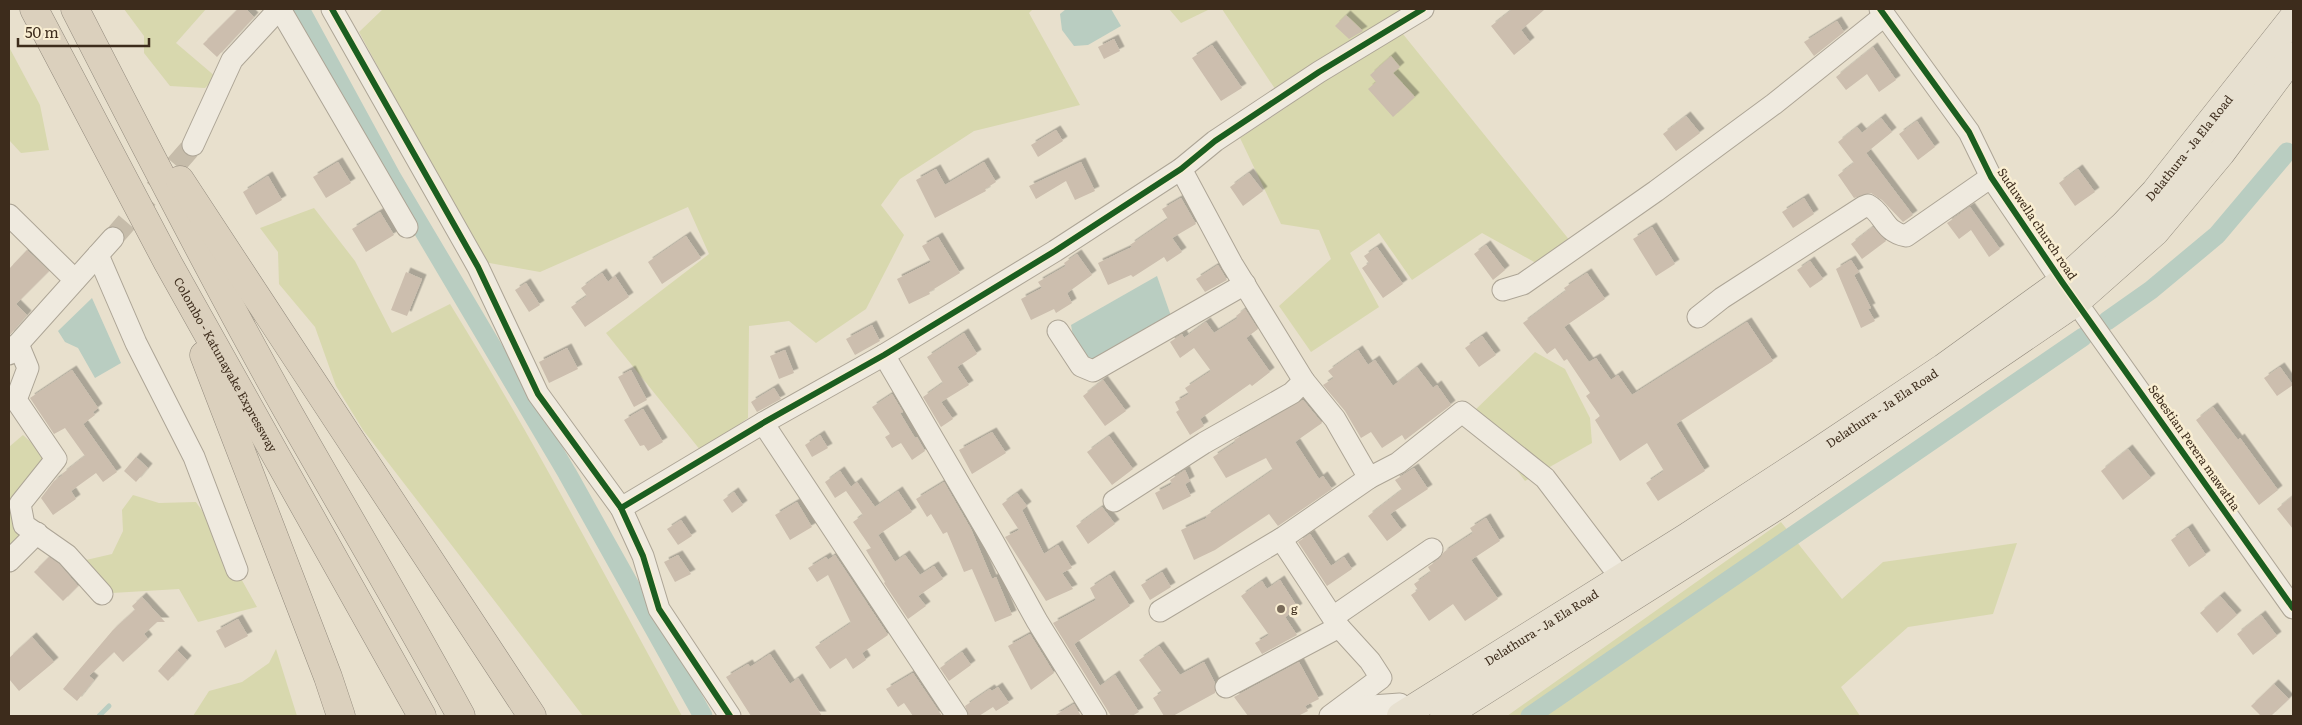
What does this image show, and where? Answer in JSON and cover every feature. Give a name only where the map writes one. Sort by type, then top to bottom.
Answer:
[{"type":"highway","name":"Colombo - Katunayake Expressway","points":[[34,9],[168,263],[422,716]]},
{"type":"highway","points":[[75,9],[189,231],[287,409],[461,716]]},
{"type":"highway","points":[[101,59],[532,716]]},
{"type":"highway","points":[[168,263],[325,668],[341,716]]},
{"type":"main road","name":"Delathura - Ja Ela Road","points":[[1402,711],[1621,578],[1943,368],[2069,292],[2124,225],[2155,192],[2293,18]]},
{"type":"main road","name":"Delathura - Ja Ela Road","points":[[1444,716],[1778,506],[2069,292],[2155,232],[2221,153],[2293,56]]},
{"type":"street","points":[[193,145],[232,60],[280,9],[406,227]]},
{"type":"street","points":[[332,9],[478,267],[538,394],[621,508],[643,556],[659,609],[730,716]]},
{"type":"street","points":[[621,508],[763,423],[884,355],[1055,251],[1181,169],[1215,141],[1319,72],[1423,9]]},
{"type":"street","points":[[1503,290],[1523,284],[1656,191],[1774,104],[1881,12]]},
{"type":"street","name":"Suduwella church road","points":[[1881,12],[1969,132],[1991,177],[2069,292]]},
{"type":"street","points":[[1181,169],[1245,284],[1304,381],[1335,419],[1369,478]]},
{"type":"street","points":[[1698,317],[1722,298],[1863,207],[1868,205],[1873,208],[1884,224],[1896,234],[1906,236],[1991,177]]},
{"type":"street","points":[[9,215],[75,280]]},
{"type":"street","points":[[102,594],[67,555],[24,524],[20,504],[56,459],[16,400],[28,368],[13,349],[113,238]]},
{"type":"street","points":[[98,255],[136,343],[194,457],[237,570]]},
{"type":"street","points":[[1058,331],[1081,366],[1093,371],[1245,284]]},
{"type":"street","name":"Sebestian Perera mawatha","points":[[2069,292],[2293,608]]},
{"type":"street","points":[[884,355],[1037,621],[1096,716]]},
{"type":"street","points":[[1114,501],[1204,443],[1292,393],[1304,381]]},
{"type":"street","points":[[1160,611],[1281,539],[1369,478],[1398,463],[1462,412],[1544,478],[1621,578]]},
{"type":"street","points":[[763,423],[957,716]]},
{"type":"street","points":[[9,561],[37,533]]},
{"type":"street","points":[[1281,539],[1336,622],[1370,661],[1402,711]]},
{"type":"street","points":[[1226,687],[1336,622],[1432,549]]},
{"type":"street","points":[[1337,712],[1381,678]]},
{"type":"street","points":[[1337,712],[1402,711]]},
{"type":"green space","points":[[124,9],[206,9],[176,43],[216,77],[205,88],[170,86],[144,53],[144,36]]},
{"type":"green space","points":[[383,9],[1033,9],[1029,13],[1080,105],[974,131],[900,179],[881,205],[904,235],[866,309],[816,343],[789,321],[749,326],[748,418],[701,451],[606,333],[709,254],[688,207],[540,272],[484,262],[359,32]]},
{"type":"green space","points":[[1169,9],[1210,9],[1181,23]]},
{"type":"green space","points":[[1222,9],[1402,9],[1390,18],[1571,242],[1536,263],[1482,233],[1412,280],[1379,233],[1350,253],[1379,307],[1311,352],[1279,306],[1331,259],[1319,230],[1281,224],[1240,138],[1287,107]]},
{"type":"green space","points":[[9,47],[40,105],[49,150],[21,153],[9,140]]},
{"type":"green space","points":[[314,208],[355,261],[392,333],[450,304],[540,457],[682,716],[583,716],[363,430],[336,386],[315,327],[279,284],[278,252],[260,228]]},
{"type":"green space","points":[[1535,352],[1565,369],[1590,418],[1592,443],[1525,481],[1473,412]]},
{"type":"green space","points":[[23,435],[45,455],[22,535],[9,549],[9,447]]},
{"type":"green space","points":[[133,495],[159,503],[196,502],[257,607],[198,622],[179,589],[112,593],[86,560],[112,554],[123,531],[122,510]]},
{"type":"green space","points":[[1781,522],[1842,599],[1883,562],[2017,543],[1993,614],[1908,627],[1841,687],[1860,716],[1507,716]]},
{"type":"green space","points":[[276,649],[297,716],[193,716],[209,691],[242,682],[269,663]]},
{"type":"shaded area","points":[[1066,9],[1111,9],[1121,26],[1088,45],[1074,46],[1062,30],[1060,14]]},
{"type":"shaded area","points":[[1157,276],[1171,316],[1090,360],[1074,341],[1071,325]]},
{"type":"shaded area","points":[[92,298],[121,363],[95,378],[78,348],[65,342],[58,331]]},
{"type":"building","points":[[238,9],[246,9],[254,17],[217,57],[203,44]]},
{"type":"building","points":[[1513,9],[1545,9],[1521,30],[1530,42],[1514,55],[1491,26]]},
{"type":"building","points":[[1346,15],[1363,31],[1349,39],[1335,26]]},
{"type":"building","points":[[1837,21],[1844,32],[1814,56],[1804,42]]},
{"type":"building","points":[[1114,39],[1120,51],[1104,59],[1098,47]]},
{"type":"building","points":[[1212,45],[1242,88],[1221,101],[1192,58]]},
{"type":"building","points":[[1873,47],[1896,80],[1879,92],[1867,74],[1846,90],[1836,77]]},
{"type":"building","points":[[1391,56],[1400,67],[1393,73],[1415,97],[1393,117],[1368,89],[1376,82],[1370,75]]},
{"type":"building","points":[[1686,116],[1700,133],[1676,151],[1663,134]]},
{"type":"building","points":[[1881,118],[1892,132],[1866,153],[1913,215],[1903,222],[1882,200],[1871,193],[1854,198],[1838,175],[1854,163],[1838,142],[1857,127],[1862,133]]},
{"type":"building","points":[[1917,121],[1935,147],[1918,160],[1899,134]]},
{"type":"building","points":[[1056,130],[1063,141],[1038,157],[1031,145]]},
{"type":"building","points":[[338,162],[351,183],[326,198],[313,177]]},
{"type":"building","points":[[984,162],[996,182],[985,189],[986,191],[935,218],[916,180],[936,169],[945,185]]},
{"type":"building","points":[[1081,162],[1095,191],[1075,200],[1066,181],[1036,199],[1029,186]]},
{"type":"building","points":[[2078,169],[2095,192],[2075,206],[2059,183]]},
{"type":"building","points":[[1249,173],[1263,191],[1243,206],[1230,187]]},
{"type":"building","points":[[268,176],[282,200],[256,215],[243,192]]},
{"type":"building","points":[[1181,198],[1196,224],[1172,238],[1182,252],[1167,262],[1164,257],[1133,277],[1131,275],[1108,285],[1098,263],[1132,247],[1130,245],[1168,219],[1162,209]]},
{"type":"building","points":[[1804,198],[1814,214],[1793,228],[1782,212]]},
{"type":"building","points":[[1970,207],[2000,249],[1989,257],[1971,230],[1959,239],[1947,223]]},
{"type":"building","points":[[380,212],[394,235],[366,252],[352,229]]},
{"type":"building","points":[[1652,227],[1675,264],[1656,276],[1633,239]]},
{"type":"building","points":[[1873,227],[1886,241],[1862,259],[1851,244]]},
{"type":"building","points":[[686,236],[701,258],[662,284],[648,262]]},
{"type":"building","points":[[938,237],[960,273],[929,292],[930,294],[909,304],[897,279],[931,262],[922,246]]},
{"type":"building","points":[[1486,245],[1505,270],[1493,280],[1474,254]]},
{"type":"building","points":[[1377,247],[1403,284],[1383,298],[1362,268],[1369,263],[1364,256]]},
{"type":"building","points":[[27,250],[49,271],[16,304],[27,315],[9,336],[9,269]]},
{"type":"building","points":[[1077,254],[1092,275],[1067,293],[1072,303],[1056,313],[1054,309],[1031,320],[1021,299],[1042,288],[1038,282],[1066,266],[1064,263]]},
{"type":"building","points":[[1851,260],[1859,272],[1854,275],[1871,308],[1868,309],[1875,321],[1861,328],[1836,269]]},
{"type":"building","points":[[1810,261],[1823,279],[1810,288],[1797,270]]},
{"type":"building","points":[[1218,265],[1227,280],[1205,292],[1196,279]]},
{"type":"building","points":[[406,272],[422,279],[407,316],[391,310]]},
{"type":"building","points":[[602,273],[608,282],[615,276],[629,297],[585,327],[571,307],[587,296],[581,288]]},
{"type":"building","points":[[1587,273],[1605,299],[1564,327],[1589,362],[1596,358],[1611,380],[1618,375],[1632,395],[1747,322],[1773,361],[1676,424],[1705,471],[1658,501],[1646,483],[1664,471],[1647,443],[1620,461],[1595,420],[1600,416],[1586,396],[1590,393],[1567,359],[1564,361],[1555,348],[1547,354],[1523,323],[1566,291],[1564,288]]},
{"type":"building","points":[[526,283],[540,305],[529,312],[515,290]]},
{"type":"building","points":[[1245,309],[1258,329],[1246,338],[1270,372],[1252,386],[1250,384],[1200,419],[1204,426],[1190,435],[1176,412],[1179,410],[1175,402],[1189,394],[1185,388],[1211,371],[1194,348],[1180,358],[1170,342],[1182,334],[1184,338],[1206,322],[1214,333],[1238,318],[1236,316]]},
{"type":"building","points":[[872,325],[880,341],[855,355],[846,339]]},
{"type":"building","points":[[964,333],[977,354],[957,367],[969,385],[941,402],[953,419],[941,427],[923,397],[943,383],[927,357]]},
{"type":"building","points":[[1482,336],[1496,355],[1479,367],[1465,348]]},
{"type":"building","points":[[567,348],[578,369],[549,383],[539,362]]},
{"type":"building","points":[[785,350],[794,373],[779,379],[770,356]]},
{"type":"building","points":[[1358,350],[1368,365],[1375,360],[1393,386],[1417,367],[1433,388],[1437,385],[1451,405],[1405,440],[1402,435],[1382,448],[1371,432],[1361,438],[1345,411],[1323,385],[1334,378],[1328,371]]},
{"type":"building","points":[[2280,367],[2293,385],[2277,396],[2264,378]]},
{"type":"building","points":[[72,370],[98,408],[93,412],[95,415],[83,424],[117,472],[103,482],[96,473],[71,491],[76,499],[53,515],[41,498],[54,481],[85,456],[65,428],[54,434],[30,398]]},
{"type":"building","points":[[631,370],[647,400],[634,407],[618,377]]},
{"type":"building","points":[[1103,380],[1126,411],[1105,426],[1083,396]]},
{"type":"building","points":[[774,388],[781,399],[757,412],[751,402]]},
{"type":"building","points":[[892,394],[903,412],[900,413],[925,451],[912,460],[901,443],[892,448],[885,437],[890,434],[872,407]]},
{"type":"building","points":[[1303,400],[1322,423],[1295,442],[1319,479],[1323,476],[1332,489],[1278,526],[1269,514],[1215,550],[1194,560],[1181,530],[1207,518],[1206,516],[1273,470],[1266,458],[1226,478],[1213,457],[1236,442],[1234,440]]},
{"type":"building","points":[[2213,407],[2238,440],[2240,438],[2278,490],[2259,505],[2196,420]]},
{"type":"building","points":[[643,409],[663,442],[648,451],[644,445],[640,446],[624,420]]},
{"type":"building","points":[[992,432],[1006,453],[972,474],[959,450]]},
{"type":"building","points":[[820,435],[828,448],[812,457],[805,445]]},
{"type":"building","points":[[1109,436],[1133,469],[1112,485],[1087,452]]},
{"type":"building","points":[[2128,449],[2151,478],[2123,500],[2101,471]]},
{"type":"building","points":[[136,457],[148,468],[136,482],[124,471]]},
{"type":"building","points":[[1414,468],[1428,489],[1390,514],[1402,530],[1387,541],[1368,516],[1402,490],[1395,480]]},
{"type":"building","points":[[1185,470],[1190,481],[1185,484],[1191,496],[1163,510],[1155,493],[1172,484],[1170,480]]},
{"type":"building","points":[[840,471],[851,487],[857,482],[875,507],[898,491],[912,512],[878,535],[895,562],[905,555],[920,575],[934,566],[943,579],[918,596],[926,606],[908,619],[884,583],[866,550],[871,548],[853,522],[863,515],[846,491],[835,498],[825,482]]},
{"type":"building","points":[[944,482],[971,529],[992,579],[996,577],[1012,615],[995,622],[972,569],[964,572],[947,532],[943,534],[931,514],[927,517],[916,499]]},
{"type":"building","points":[[734,492],[743,505],[732,513],[723,500]]},
{"type":"building","points":[[1017,493],[1027,506],[1022,510],[1044,554],[1058,545],[1072,568],[1062,573],[1073,589],[1046,601],[1005,537],[1019,530],[1002,504]]},
{"type":"building","points":[[2293,496],[2293,529],[2277,509]]},
{"type":"building","points":[[797,502],[812,527],[790,540],[775,515]]},
{"type":"building","points":[[1102,507],[1115,524],[1088,544],[1076,526]]},
{"type":"building","points":[[1486,518],[1500,541],[1471,560],[1498,599],[1465,621],[1453,604],[1429,621],[1411,595],[1418,590],[1414,584],[1431,572],[1428,567],[1439,559],[1444,552],[1473,533],[1470,528]]},
{"type":"building","points":[[681,520],[692,536],[678,545],[667,529]]},
{"type":"building","points":[[2188,528],[2206,555],[2189,567],[2171,540]]},
{"type":"building","points":[[1310,534],[1331,566],[1344,557],[1352,569],[1327,586],[1298,542]]},
{"type":"building","points":[[678,555],[691,574],[675,582],[664,562]]},
{"type":"building","points":[[835,555],[888,635],[862,653],[866,660],[853,669],[846,658],[830,669],[815,647],[851,623],[828,575],[817,582],[808,568],[826,557],[828,560]]},
{"type":"building","points":[[49,557],[59,564],[78,586],[63,601],[34,572]]},
{"type":"building","points":[[1162,572],[1171,587],[1150,600],[1141,585]]},
{"type":"building","points":[[1110,575],[1130,606],[1074,644],[1100,686],[1115,675],[1139,712],[1132,716],[1111,716],[1053,623],[1096,600],[1090,588]]},
{"type":"building","points":[[1280,580],[1298,608],[1285,617],[1297,635],[1262,654],[1255,643],[1269,635],[1241,596],[1262,581],[1267,589]]},
{"type":"building","points":[[2220,596],[2237,615],[2217,633],[2200,613]]},
{"type":"building","points":[[142,597],[165,622],[157,622],[144,634],[148,639],[123,662],[114,652],[89,676],[94,680],[77,701],[63,689],[113,630],[135,610],[132,606]]},
{"type":"building","points":[[2261,615],[2277,636],[2253,655],[2237,634]]},
{"type":"building","points":[[238,619],[248,636],[225,648],[216,631]]},
{"type":"building","points":[[1030,634],[1054,673],[1031,690],[1008,646]]},
{"type":"building","points":[[32,637],[54,662],[19,691],[9,679],[9,658]]},
{"type":"building","points":[[1159,646],[1180,675],[1204,662],[1215,683],[1215,693],[1173,716],[1164,716],[1153,698],[1162,692],[1139,660]]},
{"type":"building","points":[[177,650],[187,660],[168,681],[158,671]]},
{"type":"building","points":[[962,652],[971,665],[949,681],[940,668]]},
{"type":"building","points":[[770,654],[790,684],[798,678],[822,716],[751,716],[726,677],[748,664],[750,667]]},
{"type":"building","points":[[1299,662],[1319,699],[1305,706],[1308,711],[1298,716],[1248,716],[1234,697]]},
{"type":"building","points":[[913,673],[942,716],[913,716],[904,703],[898,707],[886,689]]},
{"type":"building","points":[[2274,684],[2289,699],[2271,716],[2261,716],[2251,706]]},
{"type":"building","points":[[998,687],[1009,703],[996,711],[993,707],[979,716],[969,716],[965,706],[990,689],[992,691]]},
{"type":"building","points":[[1074,704],[1081,716],[1054,716]]},
{"type":"waterway","points":[[300,9],[391,176],[567,473],[703,716]]},
{"type":"waterway","points":[[2107,321],[2151,290],[2217,235],[2287,152]]},
{"type":"waterway","points":[[1530,716],[2083,337]]},
{"type":"waterway","points":[[99,716],[109,706]]},
{"type":"tunnel","points":[[113,238],[193,145]]},
{"type":"cycle path","points":[[332,9],[478,267],[538,394],[621,508],[643,556],[659,609],[730,716]]},
{"type":"cycle path","points":[[621,508],[763,423],[884,355],[1055,251],[1181,169],[1215,141],[1319,72],[1423,9]]},
{"type":"cycle path","points":[[1880,9],[1969,132],[1991,177],[2062,282],[2293,608]]},
{"type":"place","name":"g","points":[[1281,609]]}]
